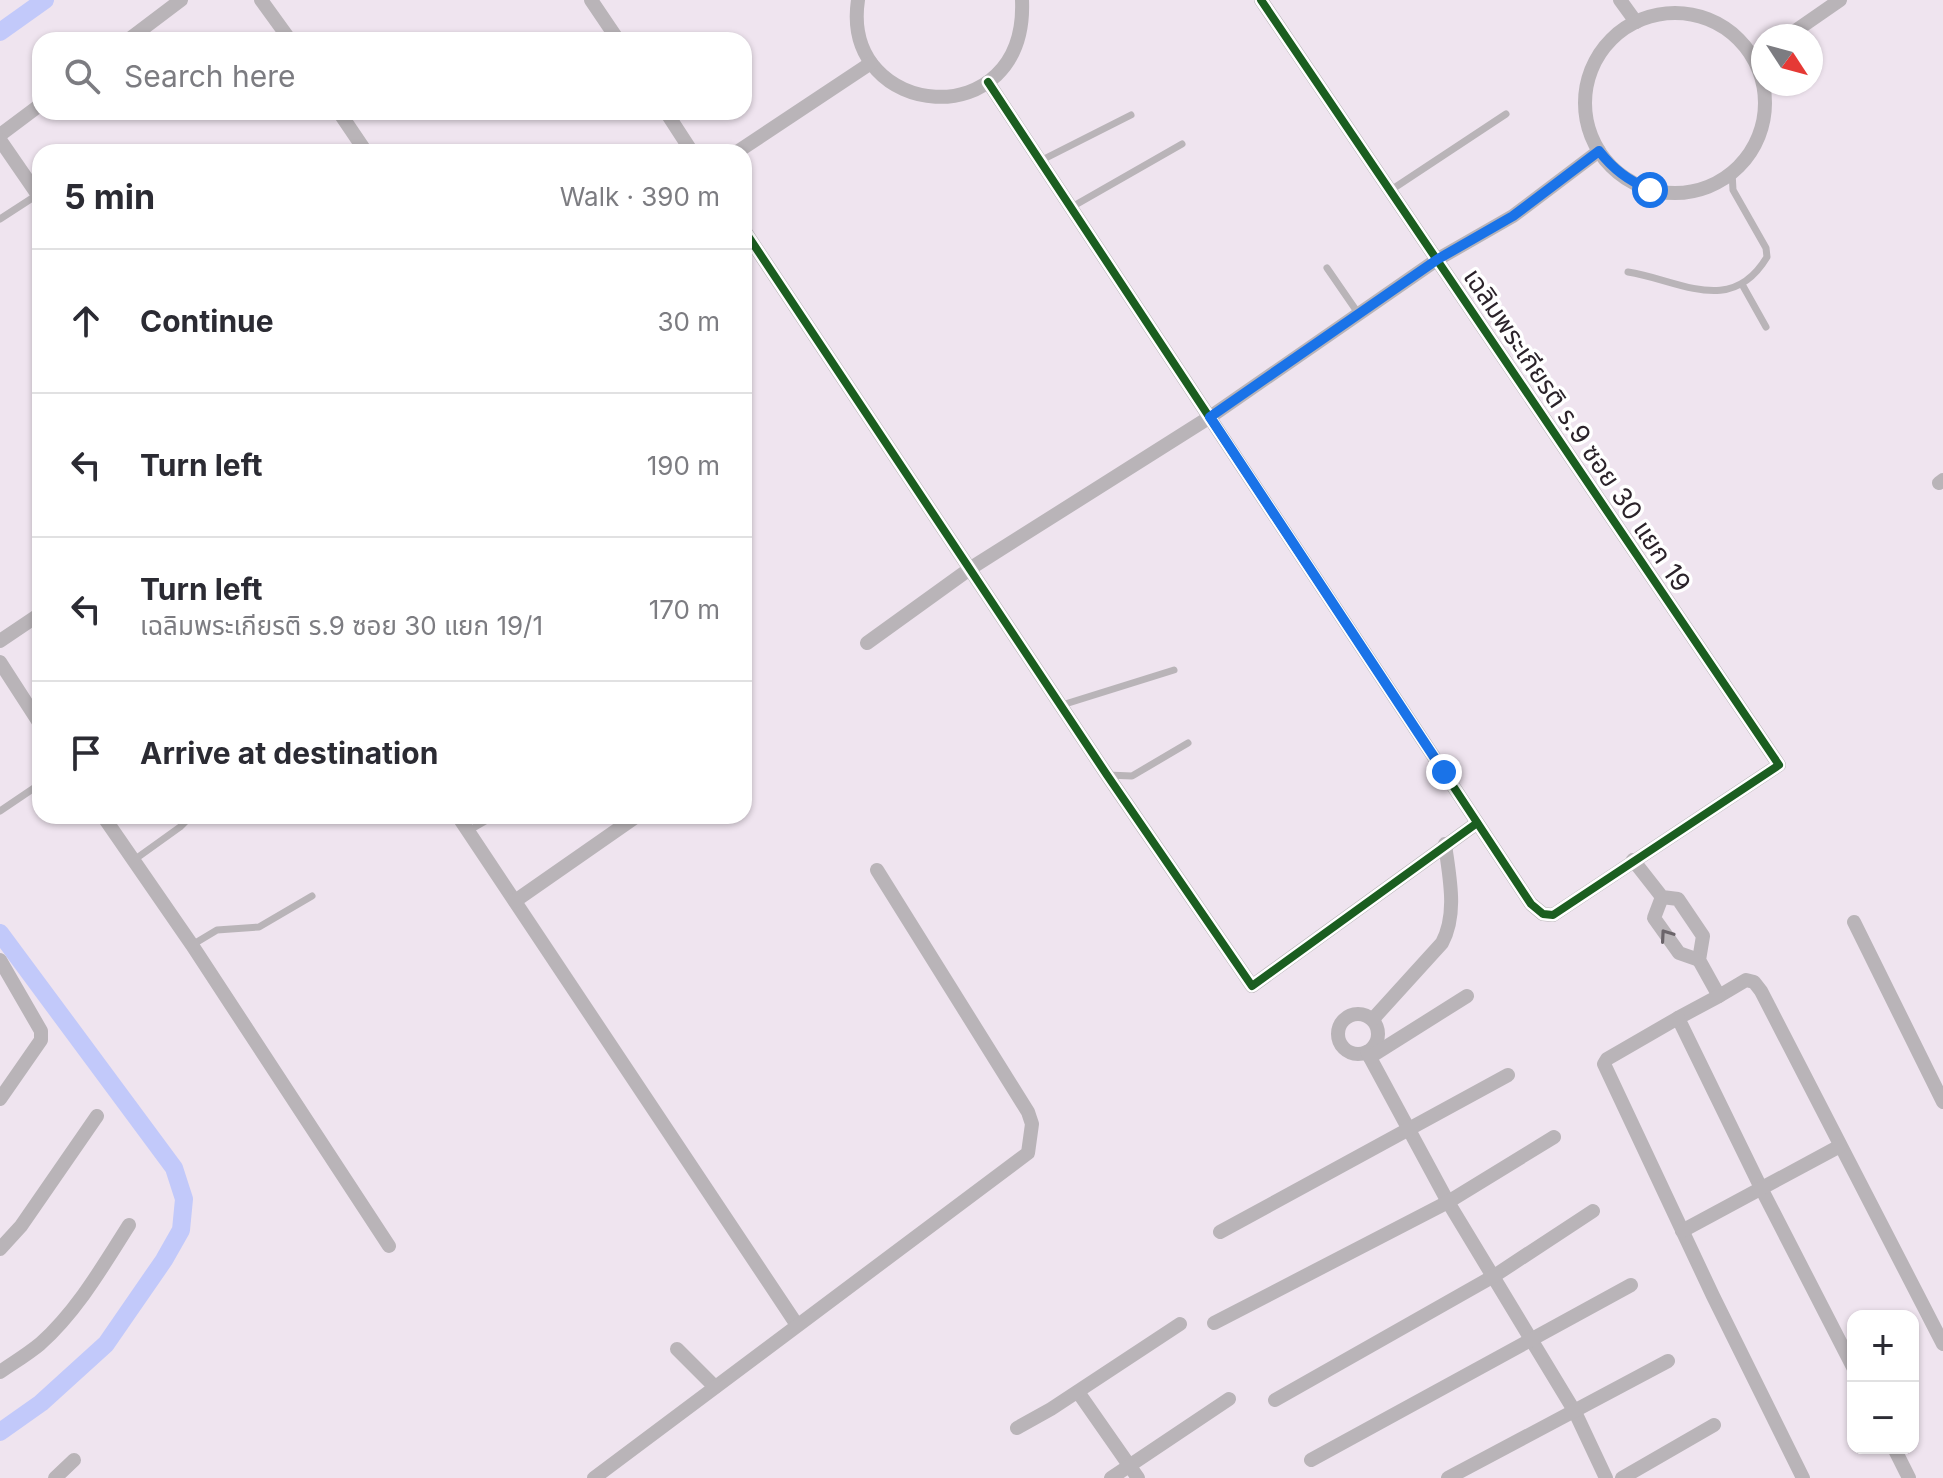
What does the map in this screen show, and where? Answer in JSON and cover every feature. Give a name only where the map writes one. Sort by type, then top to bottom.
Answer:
[{"type":"street","points":[[139,32],[181,0]]},
{"type":"street","points":[[261,0],[284,32]]},
{"type":"street","points":[[591,0],[613,32]]},
{"type":"street","points":[[858,0],[859,40],[871,63],[889,82],[912,94],[939,98],[965,94],[988,82],[1005,66],[1017,45],[1023,22],[1022,0]]},
{"type":"street","name":"เฉลิมพระเกียรติ ร.9 ซอย 30 แยก 19","points":[[1261,0],[1779,765],[1633,860]]},
{"type":"street","points":[[1620,0],[1636,22]]},
{"type":"street","points":[[1805,24],[1840,0]]},
{"type":"street","points":[[1751,50],[1733,33],[1703,17],[1669,13],[1636,22],[1617,34],[1592,69],[1586,89],[1587,121],[1599,151],[1613,168],[1630,181],[1650,190],[1672,193],[1693,191],[1714,184],[1747,157],[1763,120],[1765,96]]},
{"type":"street","points":[[749,144],[871,63]]},
{"type":"street","points":[[988,82],[1531,904],[1543,914],[1553,915],[1633,860],[1662,897],[1678,899],[1703,936],[1699,960],[1719,996]]},
{"type":"street","points":[[32,111],[0,137],[32,185]]},
{"type":"street","points":[[344,120],[361,144]]},
{"type":"street","points":[[671,120],[687,144]]},
{"type":"street","points":[[867,643],[971,568],[1210,417],[1438,259],[1513,216],[1599,151]]},
{"type":"street","points":[[752,242],[1107,775],[1252,986],[1477,823]]},
{"type":"street","points":[[0,641],[32,619]]},
{"type":"street","points":[[0,662],[32,712]]},
{"type":"street","points":[[109,824],[192,945],[389,1246]]},
{"type":"street","points":[[463,824],[797,1325]]},
{"type":"street","points":[[515,901],[626,824]]},
{"type":"street","points":[[1373,1019],[1442,943],[1449,928],[1451,894],[1445,844]]},
{"type":"street","points":[[594,1478],[614,1472],[715,1387],[1028,1153],[1032,1124],[1028,1112],[877,870]]},
{"type":"street","points":[[1662,897],[1654,918],[1679,953],[1699,960]]},
{"type":"street","points":[[1854,922],[1943,1102]]},
{"type":"street","points":[[0,960],[41,1031],[41,1040],[0,1099]]},
{"type":"street","points":[[1803,1478],[1682,1231],[1604,1064],[1607,1059],[1746,980],[1754,982],[1943,1344]]},
{"type":"street","points":[[1368,1054],[1378,1037],[1373,1019],[1354,1014],[1348,1016],[1339,1027],[1339,1041],[1354,1053],[1368,1054],[1467,996]]},
{"type":"street","points":[[1678,1018],[1847,1355]]},
{"type":"street","points":[[1368,1054],[1448,1202],[1575,1412],[1606,1478]]},
{"type":"street","points":[[1220,1232],[1508,1075]]},
{"type":"street","points":[[0,1249],[21,1226],[97,1116]]},
{"type":"street","points":[[1214,1323],[1448,1202],[1554,1137]]},
{"type":"street","points":[[1682,1231],[1840,1146]]},
{"type":"street","points":[[1275,1400],[1494,1276],[1593,1211]]},
{"type":"street","points":[[0,1372],[39,1345],[64,1319],[99,1274],[129,1225]]},
{"type":"street","points":[[1311,1460],[1631,1285]]},
{"type":"street","points":[[1017,1428],[1078,1392],[1180,1324]]},
{"type":"street","points":[[677,1349],[715,1387]]},
{"type":"street","points":[[1448,1478],[1668,1361]]},
{"type":"street","points":[[1078,1392],[1134,1472]]},
{"type":"street","points":[[1111,1478],[1134,1472],[1229,1399]]},
{"type":"street","points":[[1622,1478],[1714,1425]]},
{"type":"street","points":[[1897,1454],[1909,1478]]},
{"type":"street","points":[[55,1478],[74,1460]]},
{"type":"lane","points":[[1389,191],[1506,114]]},
{"type":"lane","points":[[1039,161],[1131,115]]},
{"type":"lane","points":[[1070,208],[1182,144]]},
{"type":"lane","points":[[1628,272],[1669,284],[1718,291],[1743,286],[1767,257],[1766,248],[1733,190],[1732,172]]},
{"type":"lane","points":[[0,219],[32,200]]},
{"type":"lane","points":[[1327,268],[1358,313]]},
{"type":"lane","points":[[1743,286],[1766,327]]},
{"type":"lane","points":[[1061,705],[1174,670]]},
{"type":"lane","points":[[1107,775],[1132,776],[1188,743]]},
{"type":"lane","points":[[0,811],[32,789]]},
{"type":"lane","points":[[133,861],[183,824]]},
{"type":"lane","points":[[468,831],[480,824]]},
{"type":"lane","points":[[192,945],[217,930],[259,927],[312,896]]},
{"type":"waterway","points":[[0,32],[45,0]]},
{"type":"waterway","points":[[0,933],[174,1168],[184,1199],[181,1230],[106,1344],[41,1403],[0,1432]]},
{"type":"cycle path","points":[[988,82],[1531,904],[1543,914],[1553,915],[1779,765],[1261,0]]},
{"type":"cycle path","points":[[752,242],[1107,775],[1252,986],[1477,823]]},
{"type":"route","points":[[1444,772],[1210,417],[1438,259],[1513,216],[1599,151],[1613,168],[1630,181],[1650,190]]}]
